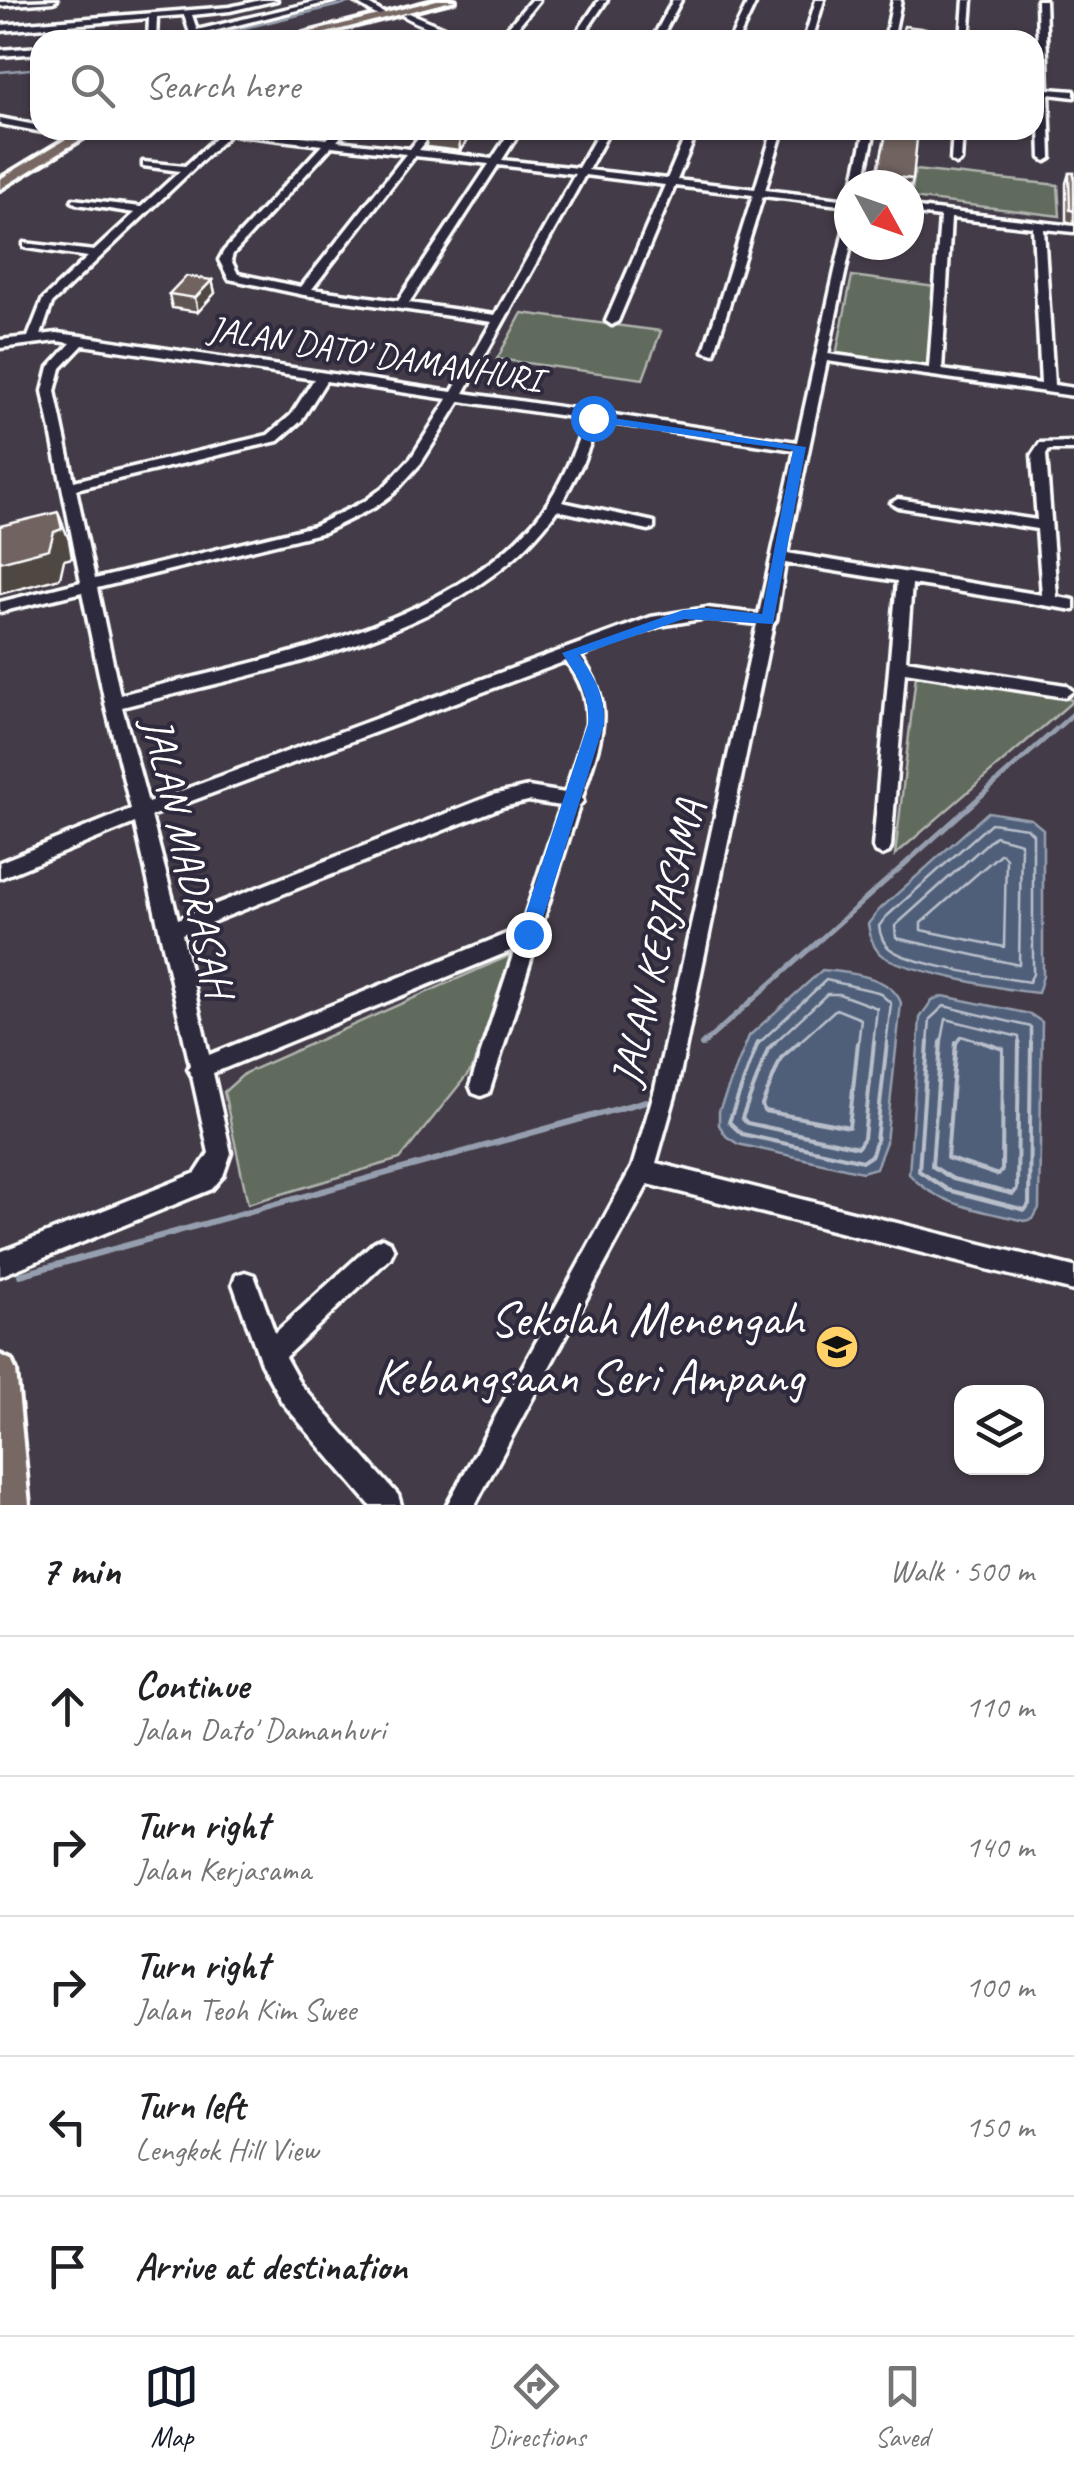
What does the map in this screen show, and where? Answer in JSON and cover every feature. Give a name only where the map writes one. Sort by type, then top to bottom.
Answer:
[{"type":"main road","points":[[326,30],[450,0]]},
{"type":"main road","points":[[343,30],[464,0]]},
{"type":"main road","points":[[369,24],[384,16],[405,15]]},
{"type":"main road","points":[[0,177],[67,140]]},
{"type":"main road","points":[[0,185],[69,140]]},
{"type":"main road","points":[[0,1371],[12,1505]]},
{"type":"street","points":[[0,4],[54,0]]},
{"type":"street","points":[[0,28],[187,13],[273,0]]},
{"type":"street","points":[[203,30],[333,0]]},
{"type":"street","points":[[510,30],[535,0]]},
{"type":"street","points":[[583,30],[603,0]]},
{"type":"street","points":[[661,30],[676,0]]},
{"type":"street","points":[[739,30],[753,0]]},
{"type":"street","points":[[811,30],[820,0]]},
{"type":"street","points":[[891,30],[897,0]]},
{"type":"street","points":[[966,30],[968,0]]},
{"type":"street","points":[[1040,30],[1041,0]]},
{"type":"street","points":[[359,2],[384,16]]},
{"type":"street","points":[[11,27],[15,3]]},
{"type":"street","points":[[187,13],[193,30]]},
{"type":"street","points":[[405,15],[444,30]]},
{"type":"street","points":[[152,30],[153,16]]},
{"type":"street","points":[[0,53],[30,51]]},
{"type":"street","points":[[1044,91],[1074,94]]},
{"type":"street","points":[[0,121],[30,127]]},
{"type":"street","points":[[1044,139],[1046,158]]},
{"type":"street","points":[[34,338],[48,302],[215,140]]},
{"type":"street","points":[[312,140],[834,201]]},
{"type":"street","points":[[304,292],[422,140]]},
{"type":"street","points":[[400,305],[509,140]]},
{"type":"street","points":[[0,607],[290,536],[345,518],[389,490],[416,460],[456,396],[600,140]]},
{"type":"street","points":[[612,322],[688,140]]},
{"type":"street","points":[[710,350],[774,140]]},
{"type":"street","points":[[861,170],[868,140]]},
{"type":"street","points":[[956,161],[957,140]]},
{"type":"street","points":[[330,142],[225,260],[234,277],[304,292],[498,319]]},
{"type":"street","points":[[147,164],[188,170]]},
{"type":"street","points":[[77,202],[145,211]]},
{"type":"street","points":[[924,212],[1074,229]]},
{"type":"street","points":[[935,373],[946,214]]},
{"type":"street","points":[[1038,225],[1048,388]]},
{"type":"street","points":[[28,245],[97,255]]},
{"type":"street","name":"JALAN KERJASAMA","points":[[460,1505],[642,1172],[666,1090],[842,260]]},
{"type":"street","name":"JALAN DATO' DAMANHURI","points":[[0,344],[34,338],[82,340],[800,447]]},
{"type":"street","name":"JALAN MADRASAH","points":[[0,1264],[204,1181],[216,1168],[220,1153],[171,930],[114,704],[50,378],[62,357],[82,340]]},
{"type":"street","points":[[822,357],[1074,392]]},
{"type":"street","points":[[70,486],[273,438],[296,418],[323,375]]},
{"type":"street","points":[[114,704],[358,636],[453,594],[532,534],[554,505],[580,456],[593,418]]},
{"type":"street","points":[[1050,602],[1041,450],[1052,444],[1074,446]]},
{"type":"street","points":[[898,502],[1045,526]]},
{"type":"street","points":[[554,505],[649,525]]},
{"type":"street","points":[[780,557],[1074,605]]},
{"type":"street","points":[[882,847],[905,576]]},
{"type":"street","points":[[0,870],[142,812],[683,614],[768,620]]},
{"type":"street","points":[[481,1086],[596,724],[597,704],[582,669],[570,653]]},
{"type":"street","points":[[900,665],[1065,691]]},
{"type":"street","points":[[171,930],[499,800],[528,794],[574,800]]},
{"type":"street","points":[[199,1069],[528,934]]},
{"type":"street","points":[[642,1172],[1074,1279]]},
{"type":"street","points":[[270,1354],[382,1250]]},
{"type":"street","points":[[245,1284],[270,1354],[291,1393],[388,1505]]},
{"type":"green space","points":[[924,171],[1058,185],[1060,216],[924,200]]},
{"type":"green space","points":[[852,276],[936,287],[927,368],[836,355]]},
{"type":"green space","points":[[522,313],[661,331],[643,379],[497,359]]},
{"type":"green space","points":[[916,675],[1074,700],[895,855]]},
{"type":"green space","points":[[513,954],[472,1069],[400,1159],[248,1204],[224,1092],[245,1073]]},
{"type":"water","points":[[988,812],[1031,819],[1043,829],[1043,976],[1038,993],[906,966],[879,953],[871,936],[868,924],[879,910]]},
{"type":"water","points":[[822,970],[879,981],[901,1003],[886,1142],[876,1168],[862,1172],[738,1144],[719,1125],[719,1111],[749,1036]]},
{"type":"water","points":[[943,996],[1030,1014],[1042,1022],[1039,1208],[1033,1219],[1024,1221],[962,1206],[933,1193],[909,1174],[920,1018],[932,1000]]},
{"type":"building","points":[[904,26],[930,29],[930,30],[903,30]]},
{"type":"building","points":[[885,140],[917,140],[914,170],[878,170]]},
{"type":"building","points":[[1069,173],[1074,173],[1074,211],[1070,210]]},
{"type":"building","points":[[186,276],[212,280],[195,298],[169,294]]},
{"type":"building","points":[[58,512],[62,529],[54,532],[49,549],[0,562],[0,526]]},
{"type":"waterway","points":[[236,30],[360,0]]},
{"type":"waterway","points":[[0,72],[30,69]]},
{"type":"waterway","points":[[705,1042],[702,1045],[1074,713]]},
{"type":"waterway","points":[[20,1275],[646,1101]]},
{"type":"place","name":"Sekolah Menengah Kebangsaan Seri Ampang","points":[[837,1347]]},
{"type":"route","points":[[528,934],[596,724],[597,704],[591,684],[570,653],[683,614],[768,620],[800,447],[593,418]]}]
